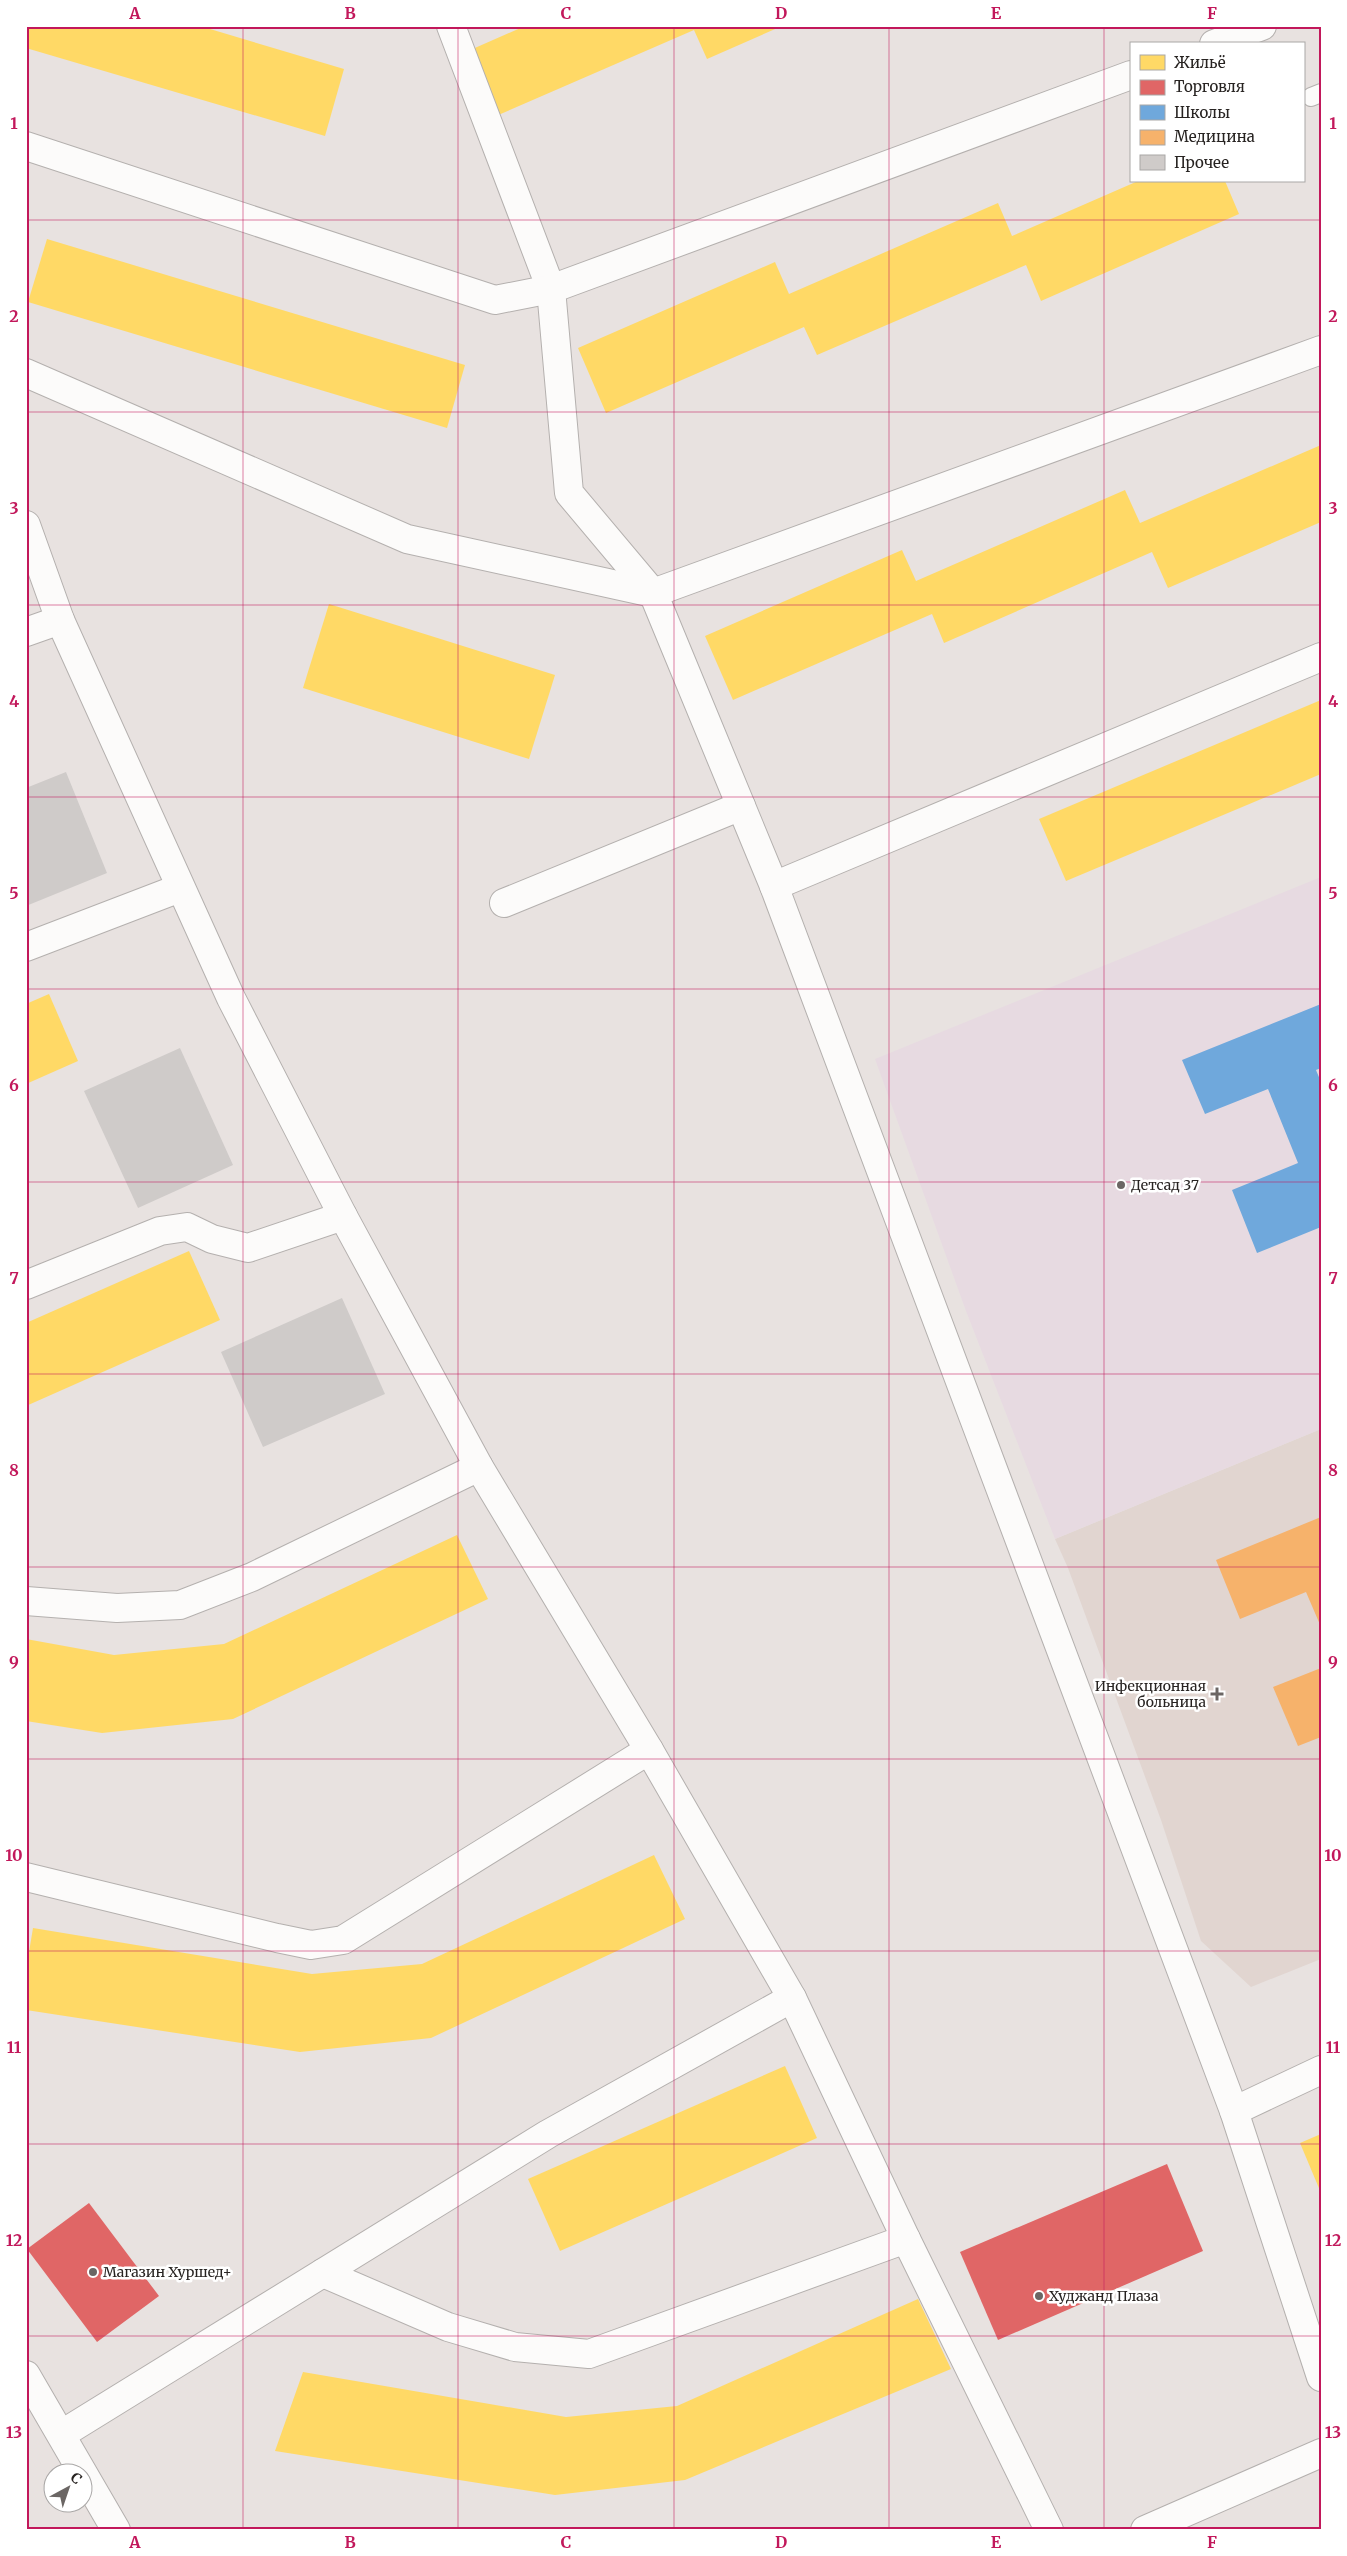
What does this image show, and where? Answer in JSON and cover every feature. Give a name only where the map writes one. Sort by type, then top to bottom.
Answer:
[{"type":"street","points":[[451,26],[551,289],[568,493],[653,593],[774,886],[1234,2111],[1321,2377]]},
{"type":"street","points":[[1219,42],[1262,26]]},
{"type":"street","points":[[26,146],[495,300],[551,289],[1130,75]]},
{"type":"street","points":[[26,373],[407,539],[653,593],[1321,350]]},
{"type":"street","points":[[26,525],[60,620],[231,998],[343,1216],[479,1467],[649,1750],[792,1998],[906,2238],[1049,2530]]},
{"type":"street","points":[[26,632],[60,620]]},
{"type":"street","points":[[774,886],[1321,657]]},
{"type":"street","points":[[504,903],[741,806]]},
{"type":"street","points":[[26,947],[180,888]]},
{"type":"street","points":[[26,1285],[160,1231],[187,1227],[212,1240],[248,1248],[343,1216]]},
{"type":"street","points":[[26,1601],[117,1608],[180,1605],[252,1577],[479,1467]]},
{"type":"street","points":[[26,1877],[285,1940],[311,1945],[343,1940],[649,1750]]},
{"type":"street","points":[[62,2434],[548,2134],[792,1998]]},
{"type":"street","points":[[1234,2111],[1321,2070]]},
{"type":"street","points":[[323,2273],[448,2327],[515,2347],[589,2354],[906,2238]]},
{"type":"street","points":[[26,2375],[62,2434],[116,2530]]},
{"type":"street","points":[[1145,2530],[1321,2453]]},
{"type":"street","points":[[102,2504],[111,2530]]},
{"type":"street","points":[[102,2504],[133,2530]]},
{"type":"shaded area","name":"Детсад 37","points":[[1321,877],[1321,1429],[1055,1539],[966,1311],[875,1059]]},
{"type":"shaded area","name":"Инфекционная больница","points":[[1321,1429],[1321,1959],[1251,1987],[1201,1941],[1161,1820],[1068,1568],[1055,1539]]},
{"type":"building: Жильё","points":[[26,26],[200,26],[344,69],[325,136],[26,48]]},
{"type":"building: Жильё","points":[[525,26],[782,26],[707,59],[694,30],[496,116],[468,51]]},
{"type":"building: Жильё","points":[[1136,182],[1225,182],[1239,214],[1041,301],[1026,265],[817,355],[804,327],[606,413],[578,348],[775,262],[789,294],[998,203],[1012,236]]},
{"type":"building: Жильё","points":[[47,239],[465,365],[447,428],[28,302]]},
{"type":"building: Жильё","points":[[1321,445],[1321,522],[1168,588],[1152,552],[944,643],[932,614],[733,700],[705,636],[902,550],[916,581],[1125,490],[1140,523]]},
{"type":"building: Жильё","points":[[329,604],[555,675],[529,759],[303,688]]},
{"type":"building: Жильё","points":[[1321,700],[1321,774],[1066,881],[1039,819]]},
{"type":"building: Жильё","points":[[49,994],[78,1061],[26,1084],[26,1004]]},
{"type":"building: Жильё","points":[[189,1251],[220,1320],[26,1406],[26,1323]]},
{"type":"building: Жильё","points":[[457,1535],[488,1599],[233,1719],[102,1733],[26,1721],[26,1639],[114,1655],[224,1644]]},
{"type":"building: Жильё","points":[[654,1855],[685,1919],[431,2038],[300,2052],[26,2010],[26,1970],[33,1928],[312,1974],[422,1964]]},
{"type":"building: Жильё","points":[[785,2066],[817,2138],[560,2251],[528,2179]]},
{"type":"building: Жильё","points":[[1321,2134],[1321,2193],[1300,2143]]},
{"type":"building: Жильё","points":[[918,2299],[951,2369],[685,2480],[555,2495],[275,2451],[303,2372],[566,2417],[677,2406]]},
{"type":"building: Торговля","name":"Худжанд Плаза","points":[[1167,2164],[1203,2251],[998,2340],[960,2252]]},
{"type":"building: Торговля","name":"Магазин Хуршед+","points":[[89,2203],[159,2296],[97,2342],[27,2249]]},
{"type":"building: Школы","points":[[1321,1004],[1321,1068],[1316,1070],[1321,1082],[1321,1227],[1257,1253],[1232,1190],[1298,1163],[1268,1089],[1205,1114],[1182,1060]]},
{"type":"building: Медицина","points":[[1321,1517],[1321,1627],[1306,1592],[1240,1619],[1216,1560]]},
{"type":"building: Медицина","points":[[1321,1668],[1321,1737],[1298,1746],[1273,1687]]},
{"type":"building: Прочее","points":[[66,772],[107,873],[26,906],[26,788]]},
{"type":"building: Прочее","points":[[180,1048],[233,1165],[138,1208],[84,1091]]},
{"type":"building: Прочее","points":[[342,1298],[385,1394],[263,1447],[221,1352]]},
{"type":"place","name":"Детсад 37","points":[[1121,1185]]},
{"type":"place","name":"Инфекционная больница","points":[[1217,1694]]},
{"type":"place","name":"Магазин Хуршед+","points":[[93,2272]]},
{"type":"place","name":"Худжанд Плаза","points":[[1039,2296]]}]
